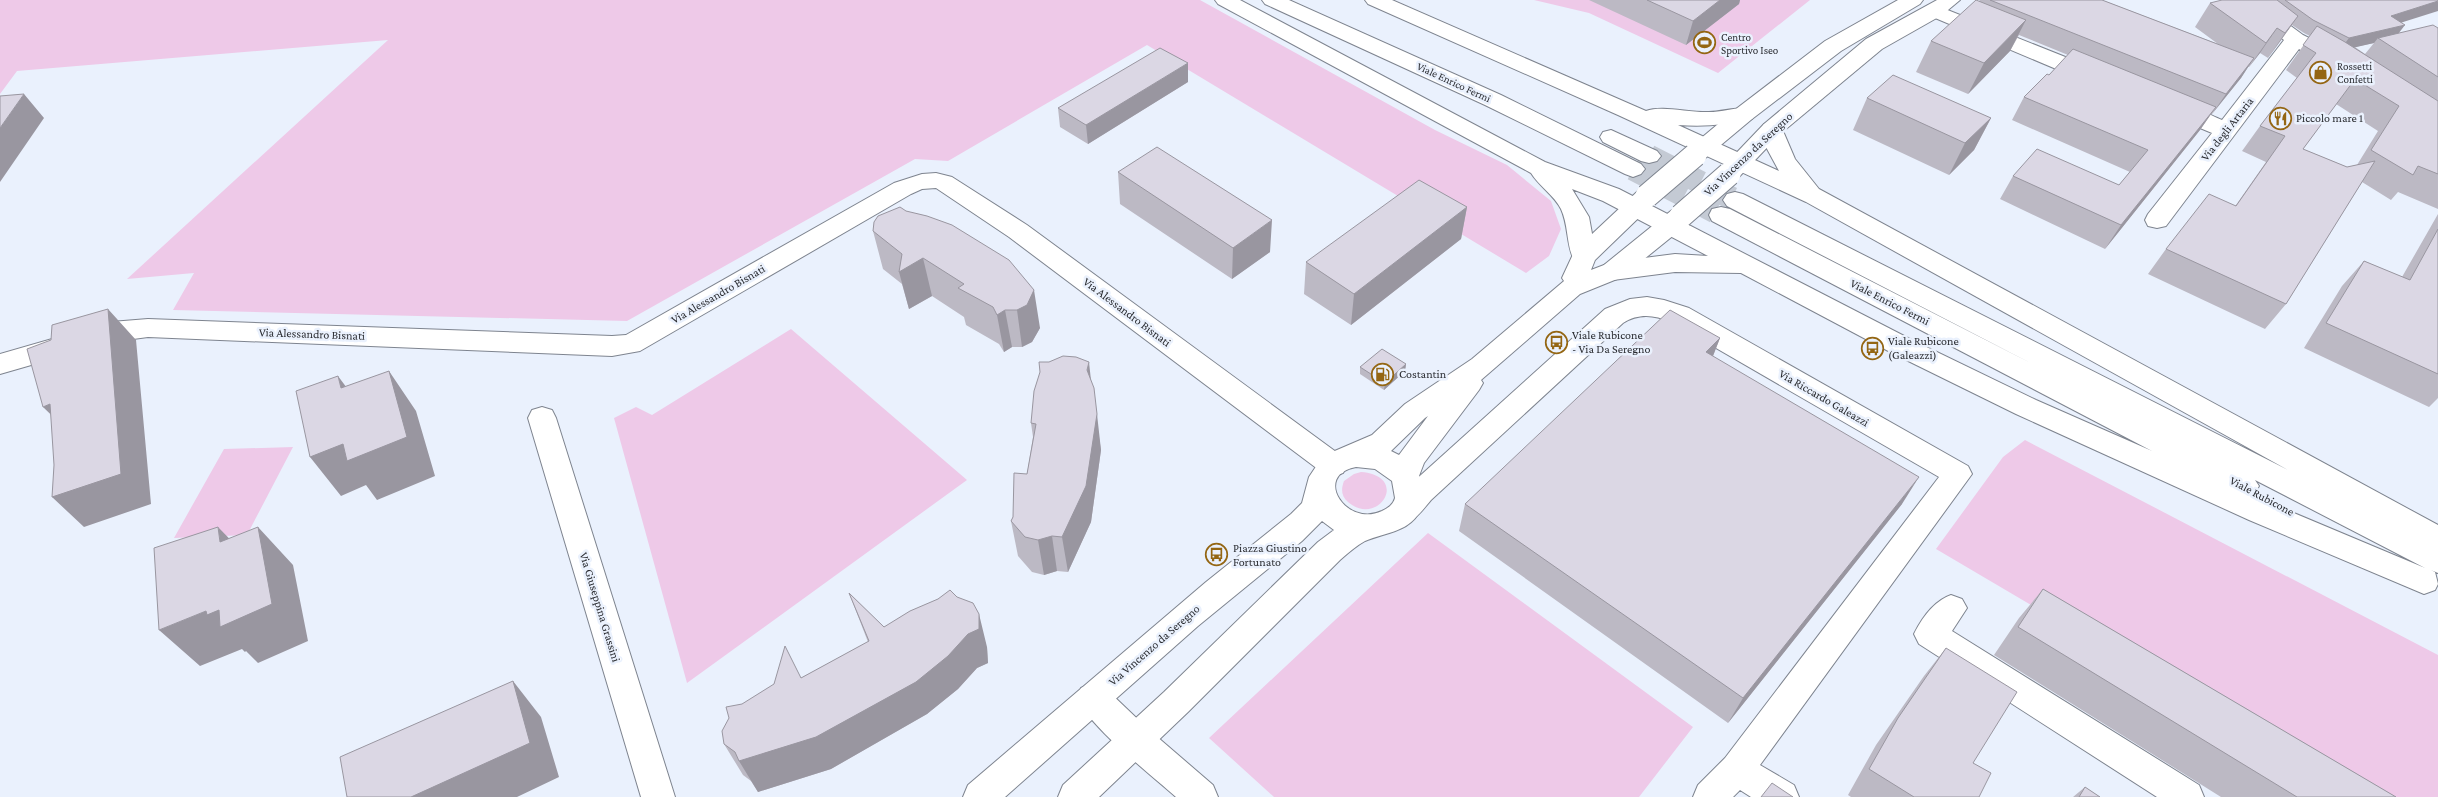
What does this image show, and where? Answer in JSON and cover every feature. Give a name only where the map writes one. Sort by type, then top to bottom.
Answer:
[{"type":"main road","points":[[1225,0],[1537,166],[1611,195],[1635,208],[1676,221],[1750,268],[1901,346],[2026,407],[2259,512],[2433,576]]},
{"type":"main road","name":"Viale Enrico Fermi","points":[[1272,0],[1493,100],[1641,162],[1512,90],[1314,0]]},
{"type":"main road","points":[[1375,0],[1626,110],[1734,168],[1814,196],[2206,408],[2236,428],[2438,539]]},
{"type":"main road","name":"Via Vincenzo da Seregno","points":[[1571,288],[1584,256],[1700,151],[1744,114],[1833,46],[1913,0]]},
{"type":"main road","points":[[2242,0],[2296,39],[2349,63]]},
{"type":"main road","points":[[1943,6],[2114,84]]},
{"type":"main road","name":"Via Vincenzo da Seregno","points":[[980,797],[1223,586],[1303,522],[1316,508],[1337,471],[1382,443],[1415,412],[1482,366],[1571,288],[1613,272],[1676,221],[1734,168],[1772,129],[1874,44],[1943,6]]},
{"type":"main road","name":"Via degli Artaria","points":[[2156,220],[2296,39]]},
{"type":"main road","points":[[2151,99],[2226,130]]},
{"type":"main road","points":[[1626,110],[1668,118],[1703,120],[1726,119],[1744,114]]},
{"type":"main road","points":[[1772,129],[1776,148],[1784,162],[1814,196]]},
{"type":"main road","points":[[1537,166],[1562,192],[1575,209],[1581,232],[1584,256]]},
{"type":"main road","name":"Via Alessandro Bisnati","points":[[0,364],[111,332],[148,328],[612,346],[631,344],[889,196],[915,182],[930,179],[944,182],[1018,231],[1337,471]]},
{"type":"main road","name":"Viale Enrico Fermi","points":[[1728,207],[2093,395]]},
{"type":"main road","points":[[1613,272],[1675,263],[1706,263],[1750,268]]},
{"type":"main road","name":"Via Riccardo Galeazzi","points":[[1404,511],[1421,492],[1614,316],[1639,306],[1664,309],[1680,315],[1958,474],[1737,769]]},
{"type":"main road","name":"Via Vincenzo da Seregno","points":[[1404,476],[1412,458],[1482,366]]},
{"type":"main road","name":"Viale Rubicone","points":[[2093,395],[2433,576]]},
{"type":"main road","name":"Via Giuseppina Grassini","points":[[542,418],[658,797]]},
{"type":"main road","points":[[1075,797],[1136,740],[1323,556],[1353,534],[1392,522],[1404,511],[1410,498],[1408,483],[1404,476],[1384,460],[1337,471],[1326,506],[1338,518],[1356,526],[1375,527]]},
{"type":"main road","points":[[1951,608],[1930,634],[2187,797]]},
{"type":"main road","points":[[1093,698],[1136,740],[1201,797]]},
{"type":"main road","points":[[1710,797],[1737,769],[1782,797]]},
{"type":"shaded area","points":[[0,0],[1200,0],[1435,130],[1507,165],[1551,201],[1561,229],[1549,256],[1526,273],[1147,45],[948,161],[915,159],[627,321],[173,310],[194,273],[127,279],[388,40],[17,71],[0,94]]},
{"type":"shaded area","name":"Centro Sportivo Iseo","points":[[1534,0],[1810,0],[1718,73],[1589,13]]},
{"type":"shaded area","points":[[791,329],[967,480],[687,683],[614,418],[636,407],[652,415]]},
{"type":"shaded area","points":[[2025,440],[2438,655],[2438,797],[2357,797],[1936,549],[2003,457]]},
{"type":"shaded area","points":[[293,447],[247,535],[174,538],[224,449]]},
{"type":"shaded area","points":[[1361,472],[1376,476],[1384,482],[1387,490],[1384,498],[1378,505],[1370,509],[1359,508],[1348,502],[1342,492],[1344,481],[1354,474]]},
{"type":"shaded area","points":[[1428,533],[1693,727],[1639,797],[1274,797],[1209,738]]},
{"type":"building","points":[[1647,0],[1720,0],[1693,21]]},
{"type":"building","points":[[1976,0],[2026,20],[1984,63],[1931,41]]},
{"type":"building","points":[[1990,0],[2102,0],[2254,58],[2226,94]]},
{"type":"building","points":[[2222,0],[2277,0],[2298,16],[2285,33],[2277,28],[2266,43],[2210,3]]},
{"type":"building","points":[[2285,0],[2438,1],[2391,16],[2405,25],[2349,38],[2313,20]]},
{"type":"building","points":[[2433,25],[2438,28],[2438,77],[2378,38]]},
{"type":"building","points":[[2317,26],[2438,101],[2438,174],[2418,166],[2413,175],[2371,150],[2399,106],[2355,79],[2303,149],[2347,167],[2375,161],[2286,304],[2166,249],[2209,194],[2236,206],[2285,136],[2260,126],[2316,53],[2303,45]]},
{"type":"building","points":[[1160,48],[1188,63],[1086,125],[1058,108]]},
{"type":"building","points":[[2073,49],[2216,107],[2121,225],[2013,176],[2037,149],[2119,185],[2148,150],[2024,97],[2047,74],[2049,75]]},
{"type":"building","points":[[1893,75],[1991,118],[1965,143],[1867,98]]},
{"type":"building","points":[[24,94],[0,128],[0,96]]},
{"type":"building","points":[[1157,147],[1272,220],[1233,248],[1118,172]]},
{"type":"building","points":[[1419,180],[1467,207],[1354,294],[1306,262]]},
{"type":"building","points":[[900,207],[906,211],[952,225],[1009,260],[1034,290],[1027,305],[1017,310],[1005,310],[997,315],[993,307],[958,288],[964,284],[923,258],[899,272],[902,254],[873,231],[874,222],[878,216]]},
{"type":"building","points":[[2438,229],[2438,374],[2326,323],[2364,261],[2410,280]]},
{"type":"building","points":[[108,309],[121,474],[52,497],[54,465],[50,404],[43,407],[27,349],[51,340],[52,325]]},
{"type":"building","points":[[1670,310],[1720,338],[1706,352],[1919,477],[1743,698],[1465,504]]},
{"type":"building","points":[[1382,349],[1406,364],[1385,383],[1360,367]]},
{"type":"building","points":[[1063,356],[1076,357],[1089,362],[1087,370],[1094,388],[1097,414],[1086,486],[1062,537],[1052,536],[1038,540],[1025,537],[1011,521],[1013,517],[1014,473],[1027,474],[1036,424],[1031,423],[1034,391],[1040,372],[1039,362],[1049,362]]},
{"type":"building","points":[[389,371],[407,437],[347,461],[343,444],[310,457],[296,391],[338,376],[341,388]]},
{"type":"building","points":[[218,527],[220,542],[258,527],[272,604],[220,627],[219,610],[207,615],[206,611],[159,630],[154,548]]},
{"type":"building","points":[[2043,589],[2396,797],[2297,797],[2018,627]]},
{"type":"building","points":[[950,590],[957,597],[973,603],[979,614],[979,629],[968,634],[948,656],[916,682],[816,737],[739,761],[735,752],[724,744],[722,731],[729,718],[726,707],[742,704],[774,684],[785,646],[801,678],[869,641],[849,593],[884,627],[910,611],[938,599]]},
{"type":"building","points":[[1946,648],[2017,692],[1973,763],[1991,773],[1979,797],[1914,797],[1869,769],[1898,718]]},
{"type":"building","points":[[513,681],[530,743],[411,797],[347,797],[340,757]]},
{"type":"building","points":[[1772,783],[1793,797],[1761,797]]},
{"type":"building","points":[[2085,787],[2100,797],[2079,797]]},
{"type":"tunnel","points":[[1649,156],[1735,200]]},
{"type":"tunnel","points":[[1633,169],[1721,215]]},
{"type":"place","name":"Centro Sportivo Iseo","points":[[1705,43]]},
{"type":"place","name":"Rossetti Confetti","points":[[2321,72]]},
{"type":"place","name":"Piccolo mare 1","points":[[2280,118]]},
{"type":"place","name":"Viale Rubicone - Via Da Seregno","points":[[1556,342]]},
{"type":"place","name":"Viale Rubicone (Galeazzi)","points":[[1872,348]]},
{"type":"place","name":"Costantin","points":[[1383,374]]},
{"type":"place","name":"Piazza Giustino Fortunato","points":[[1217,555]]}]
